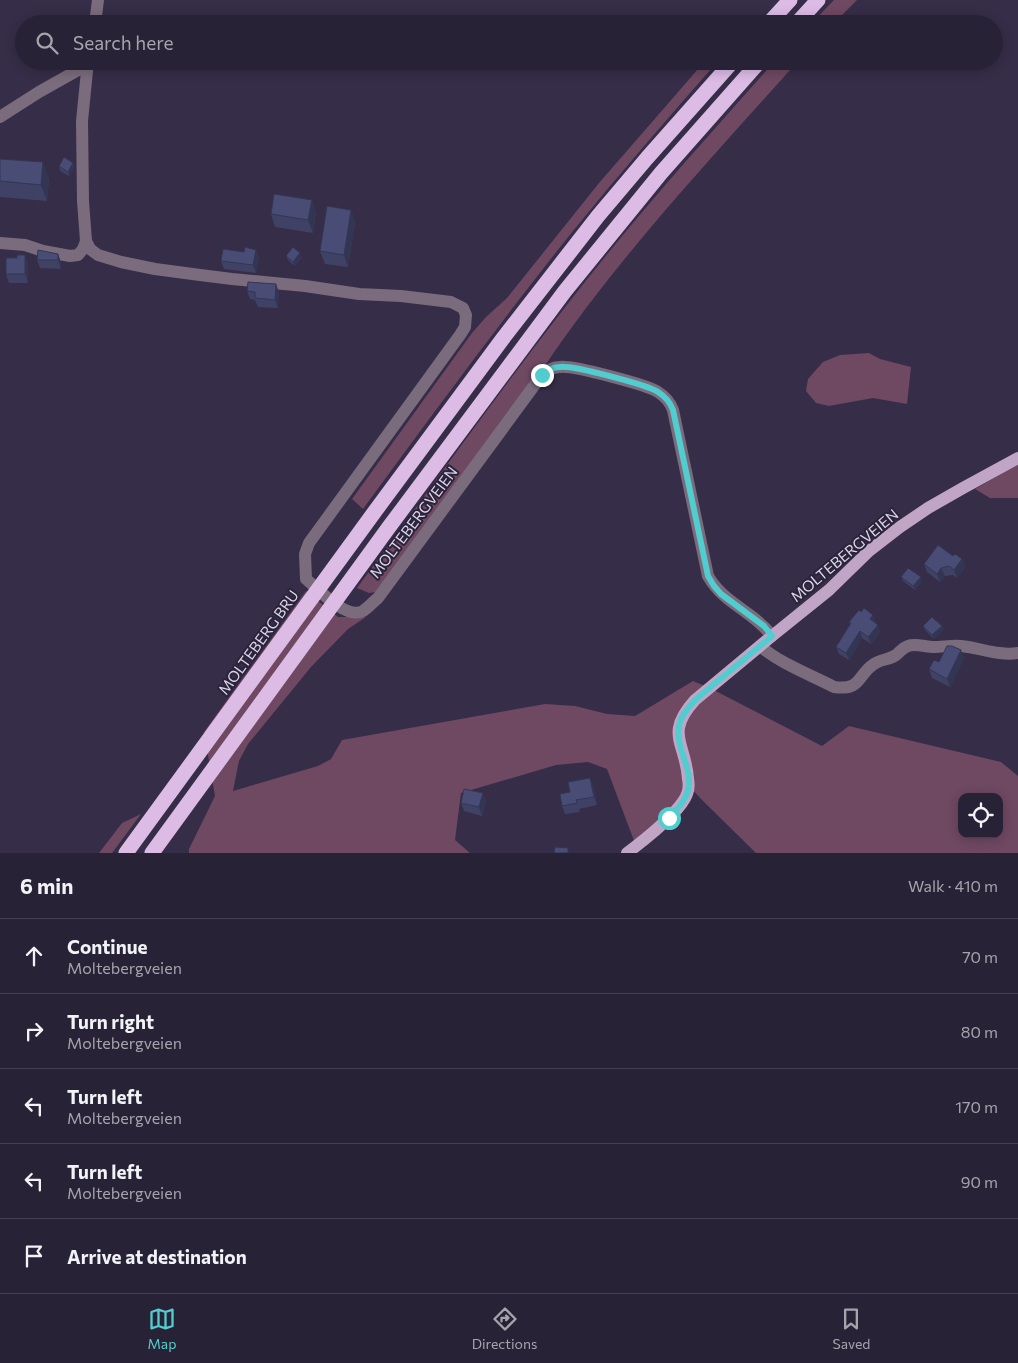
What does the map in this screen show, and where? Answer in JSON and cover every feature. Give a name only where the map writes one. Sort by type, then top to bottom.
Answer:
[{"type":"highway","points":[[776,15],[790,0]]},
{"type":"highway","points":[[804,15],[818,0]]},
{"type":"highway","name":"MOLTEBERG BRU","points":[[126,853],[510,329],[598,216],[725,70]]},
{"type":"highway","points":[[152,853],[518,352],[614,229],[752,70]]},
{"type":"main road","name":"MOLTEBERGVEIEN","points":[[627,853],[669,818],[687,795],[689,785],[688,772],[679,744],[678,730],[681,719],[695,700],[828,590],[870,551],[900,527],[963,488],[1018,458]]},
{"type":"street","points":[[96,15],[98,0]]},
{"type":"street","points":[[0,116],[76,70]]},
{"type":"street","points":[[87,70],[82,121],[83,201],[86,241],[90,249],[98,255]]},
{"type":"street","points":[[78,255],[86,241]]},
{"type":"street","points":[[0,243],[25,245],[70,256],[98,255]]},
{"type":"street","name":"MOLTEBERGVEIEN","points":[[98,255],[155,269],[359,294],[401,296],[451,302],[463,308],[466,315],[465,327],[309,543],[305,554],[306,579],[341,609],[352,613],[362,612],[378,598],[542,375],[553,367],[563,366],[647,387],[657,391],[669,401],[673,410],[708,576],[721,594],[764,626],[772,636]]},
{"type":"street","points":[[760,646],[770,655],[834,687],[842,688],[855,685],[875,663],[890,658],[896,655],[903,647],[911,645],[961,646],[998,654],[1018,653]]},
{"type":"shaded area","points":[[834,0],[857,0],[842,15],[820,15]]},
{"type":"shaded area","points":[[697,70],[710,70],[546,265],[363,509],[352,499],[472,333],[507,298],[599,183]]},
{"type":"shaded area","points":[[767,70],[790,70],[698,172],[603,287],[376,592],[369,593],[357,588],[512,376],[576,293],[691,156]]},
{"type":"shaded area","points":[[869,353],[880,359],[911,367],[907,404],[873,398],[829,406],[816,403],[806,391],[808,379],[823,362],[840,355]]},
{"type":"shaded area","points":[[1018,464],[1018,498],[990,498],[975,489]]},
{"type":"shaded area","points":[[306,591],[338,617],[366,617],[348,629],[311,667],[248,744],[239,761],[233,791],[318,766],[331,759],[342,740],[545,704],[575,706],[607,714],[635,716],[693,681],[822,746],[849,726],[1001,762],[1018,776],[1018,853],[756,853],[689,786],[687,795],[636,846],[607,769],[588,762],[556,765],[461,793],[455,840],[470,853],[189,853],[189,849],[215,796],[204,732]]},
{"type":"shaded area","points":[[141,814],[112,853],[99,853],[122,823]]},
{"type":"building","points":[[64,157],[73,163],[68,172],[59,166]]},
{"type":"building","points":[[0,159],[43,162],[41,185],[0,181]]},
{"type":"building","points":[[274,194],[312,200],[308,220],[271,214]]},
{"type":"building","points":[[327,206],[351,210],[344,255],[320,251]]},
{"type":"building","points":[[245,247],[256,250],[253,265],[221,261],[223,249],[244,252]]},
{"type":"building","points":[[293,247],[300,253],[293,262],[286,256]]},
{"type":"building","points":[[38,250],[58,254],[58,260],[37,260]]},
{"type":"building","points":[[17,255],[25,255],[25,274],[6,274],[6,258],[17,258]]},
{"type":"building","points":[[248,282],[276,284],[275,300],[255,298],[255,292],[247,291]]},
{"type":"building","points":[[938,545],[953,556],[955,554],[962,559],[954,570],[949,566],[941,568],[937,574],[924,564]]},
{"type":"building","points":[[908,568],[921,577],[913,586],[901,577]]},
{"type":"building","points":[[864,608],[873,615],[870,619],[878,625],[868,637],[860,631],[846,653],[836,647],[851,623],[849,622],[859,610],[861,612]]},
{"type":"building","points":[[932,617],[942,626],[932,635],[923,626]]},
{"type":"building","points":[[947,646],[961,650],[947,679],[929,669],[934,660],[939,662]]},
{"type":"building","points":[[590,778],[594,797],[576,800],[577,803],[562,806],[560,794],[570,792],[568,782]]},
{"type":"building","points":[[464,789],[483,793],[479,807],[461,803]]},
{"type":"building","points":[[555,847],[568,848],[568,853],[554,853]]},
{"type":"route","points":[[542,375],[553,367],[573,368],[657,391],[669,401],[673,410],[708,576],[721,594],[758,620],[772,636],[695,700],[681,719],[678,730],[679,744],[688,772],[689,785],[687,795],[669,818]]}]
